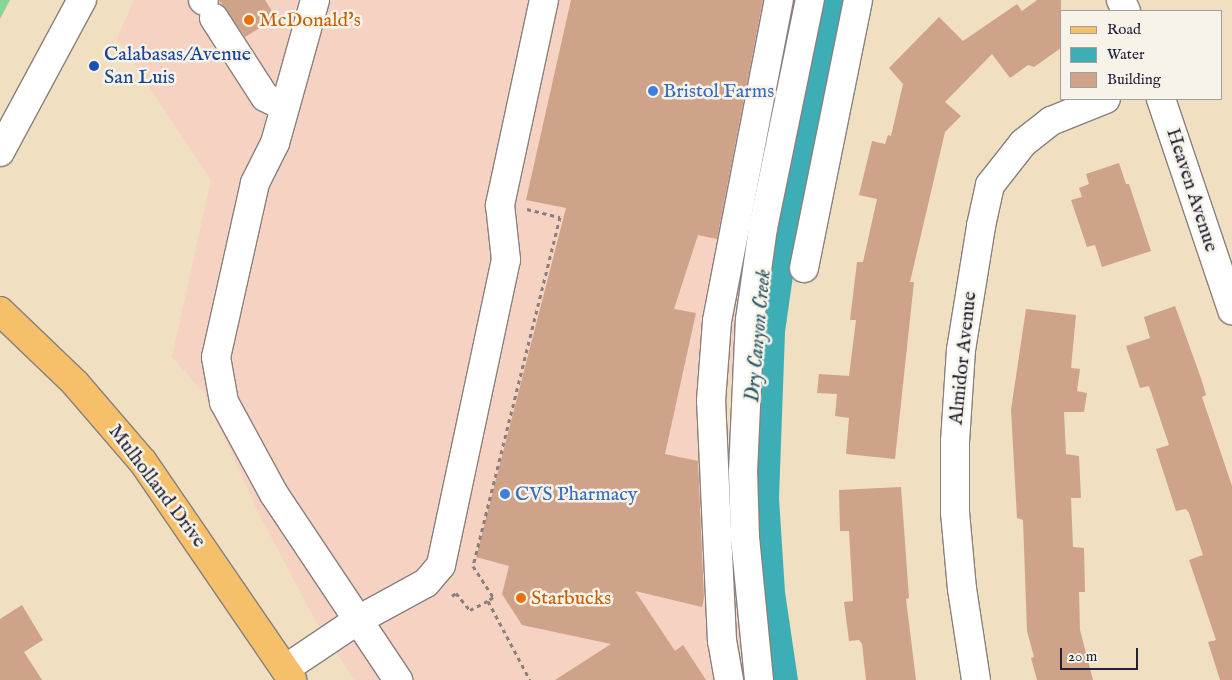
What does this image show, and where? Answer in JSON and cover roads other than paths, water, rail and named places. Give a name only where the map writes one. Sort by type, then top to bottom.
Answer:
[{"type":"main road","name":"Mulholland Drive","points":[[0,311],[75,383],[143,462],[288,674]]},
{"type":"street","points":[[0,152],[82,0]]},
{"type":"street","points":[[315,0],[275,143],[255,183],[216,357],[224,402],[274,494],[398,680]]},
{"type":"street","points":[[288,674],[358,620],[426,583],[442,565],[506,260],[500,206],[544,0]]},
{"type":"street","points":[[729,680],[721,622],[711,401],[717,321],[779,0]]},
{"type":"street","points":[[759,680],[745,538],[743,481],[749,330],[762,228],[810,0]]},
{"type":"street","points":[[804,268],[858,0]]},
{"type":"street","points":[[207,6],[265,97],[285,107]]},
{"type":"street","name":"Almidor Avenue","points":[[976,680],[960,570],[955,512],[955,442],[961,350],[981,226],[990,185],[1023,143],[1051,121],[1104,100]]},
{"type":"street","name":"Heaven Avenue","points":[[1161,100],[1232,310]]},
{"type":"water","points":[[819,0],[848,0],[804,199],[785,332],[779,498],[785,592],[798,680],[772,680],[752,458],[762,311],[776,212]]},
{"type":"place","name":"McDonald's","points":[[249,20]]},
{"type":"place","name":"Calabasas/Avenue San Luis","points":[[94,66]]},
{"type":"place","name":"Bristol Farms","points":[[653,91]]},
{"type":"place","name":"CVS Pharmacy","points":[[505,494]]},
{"type":"place","name":"Starbucks","points":[[521,598]]},
{"type":"water label","name":"Dry Canyon Creek","points":[[759,336]]}]
